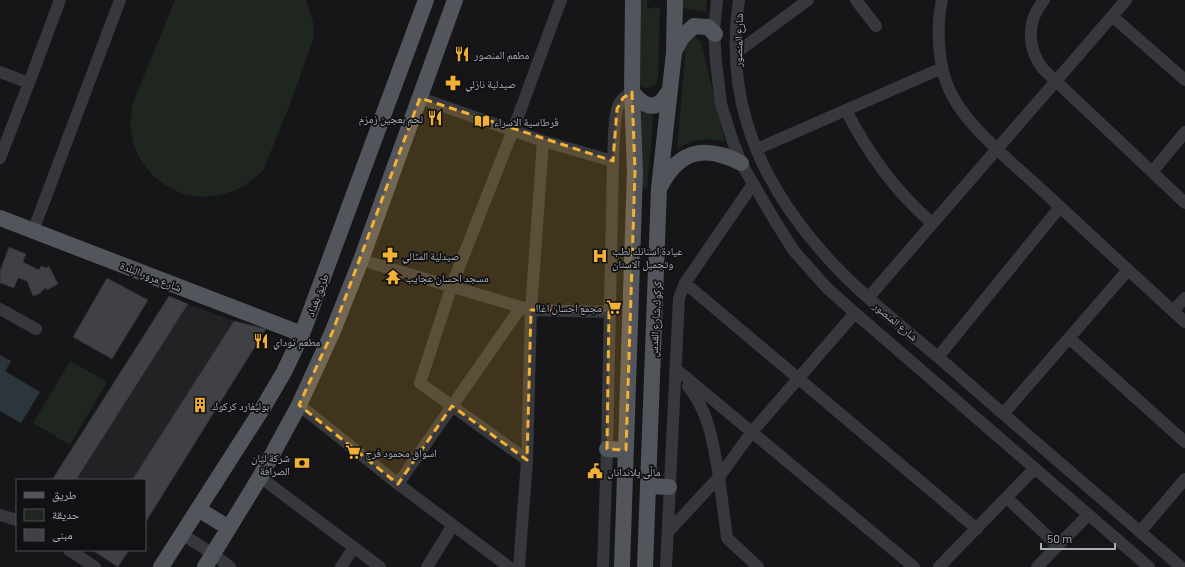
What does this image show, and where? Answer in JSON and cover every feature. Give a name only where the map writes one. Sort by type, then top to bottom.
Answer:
[{"type":"main road","name":"طريق بغداد","points":[[161,567],[264,406],[284,372],[302,334],[426,0]]},
{"type":"main road","points":[[209,561],[260,477],[299,405],[332,333],[455,0]]},
{"type":"main road","points":[[622,567],[635,171],[632,92],[633,0]]},
{"type":"main road","name":"كركوك,شارع القدس","points":[[645,567],[658,253],[659,188],[674,53],[675,0]]},
{"type":"main road","points":[[674,53],[682,37],[694,26],[708,27],[715,34]]},
{"type":"main road","points":[[632,92],[643,104],[650,106],[662,102],[670,90]]},
{"type":"main road","points":[[659,188],[666,175],[672,168],[688,156],[697,153],[707,152],[727,156],[741,163]]},
{"type":"main road","name":"شارع مرور البلدة","points":[[0,218],[302,334]]},
{"type":"main road","points":[[607,450],[626,450]]},
{"type":"main road","points":[[648,486],[669,487]]},
{"type":"main road","points":[[198,510],[229,528]]},
{"type":"street","points":[[0,158],[60,0]]},
{"type":"street","points":[[33,231],[120,0]]},
{"type":"street","points":[[527,460],[420,383],[452,285],[513,130],[561,0]]},
{"type":"street","name":"شارع المنصور","points":[[717,0],[715,34],[716,62],[721,104],[741,163],[794,251],[828,288],[855,313],[1149,567]]},
{"type":"street","name":"شارع المنصور","points":[[739,0],[736,22],[737,76],[747,124],[757,149],[780,194],[815,245],[868,298],[1004,413],[1181,567]]},
{"type":"street","points":[[736,53],[808,0]]},
{"type":"street","points":[[856,0],[876,26]]},
{"type":"street","points":[[942,0],[939,30],[942,68],[948,89],[964,115],[997,149],[1185,322]]},
{"type":"street","points":[[1044,0],[1033,18],[1030,36],[1036,60],[1043,69],[1185,203]]},
{"type":"street","points":[[868,298],[1125,0]]},
{"type":"street","points":[[1112,16],[1185,80]]},
{"type":"street","points":[[757,149],[942,68]]},
{"type":"street","points":[[0,72],[29,84]]},
{"type":"street","points":[[603,567],[607,450],[609,312],[617,108],[623,98],[632,92]]},
{"type":"street","points":[[420,98],[544,141],[614,161]]},
{"type":"street","points":[[846,110],[863,142],[883,172],[906,199],[932,223]]},
{"type":"street","points":[[1152,172],[1185,132]]},
{"type":"street","points":[[519,567],[527,460],[526,308],[544,141]]},
{"type":"street","points":[[666,567],[679,298],[685,283],[753,184]]},
{"type":"street","points":[[938,357],[1060,207]]},
{"type":"street","points":[[360,260],[452,285],[526,308],[609,312]]},
{"type":"street","points":[[1004,413],[1128,270]]},
{"type":"street","points":[[685,283],[977,529]]},
{"type":"street","points":[[1173,311],[1185,298]]},
{"type":"street","points":[[398,484],[452,406],[526,308]]},
{"type":"street","points":[[0,309],[36,329]]},
{"type":"street","points":[[668,532],[719,477],[751,433],[855,313]]},
{"type":"street","points":[[1069,338],[1185,442]]},
{"type":"street","points":[[676,369],[751,433],[914,567]]},
{"type":"street","points":[[676,369],[696,396],[705,414],[711,432],[727,538],[758,567]]},
{"type":"street","points":[[967,410],[980,394]]},
{"type":"street","points":[[299,405],[398,484],[509,567]]},
{"type":"street","points":[[939,567],[1034,469]]},
{"type":"street","points":[[260,477],[380,567]]},
{"type":"street","points":[[1140,532],[1185,479]]},
{"type":"street","points":[[1007,498],[1058,546]]},
{"type":"street","points":[[0,515],[16,520]]},
{"type":"street","points":[[1037,567],[1088,515]]},
{"type":"street","points":[[427,567],[453,525]]},
{"type":"street","points":[[182,534],[209,561],[230,567]]},
{"type":"street","points":[[341,567],[354,547]]},
{"type":"street","points":[[71,551],[95,567]]},
{"type":"highlighted area","points":[[632,92],[635,171],[626,450],[607,449],[609,312],[531,310],[527,460],[452,406],[398,484],[299,405],[332,333],[420,98],[613,161],[617,109],[623,98]]},
{"type":"shaded area","points":[[188,304],[234,321],[133,479],[77,479]]},
{"type":"shaded area","points":[[0,355],[11,361],[5,371],[40,392],[21,423],[0,411]]},
{"type":"green space","points":[[175,0],[306,0],[314,26],[313,40],[290,104],[263,171],[245,185],[234,191],[202,197],[182,194],[165,185],[152,175],[141,161],[134,146],[130,126],[132,105]]},
{"type":"green space","points":[[641,0],[649,0],[647,7],[650,9],[654,7],[660,8],[658,78],[656,84],[649,88],[642,87],[640,84]]},
{"type":"green space","points":[[682,0],[707,0],[706,12],[681,8]]},
{"type":"green space","points":[[690,38],[697,38],[701,42],[725,142],[706,139],[694,141],[677,149],[686,44]]},
{"type":"green space","points":[[640,108],[653,108],[652,138],[647,188],[639,187]]},
{"type":"green space","points":[[70,361],[107,382],[70,445],[33,423]]},
{"type":"building","points":[[9,247],[26,254],[23,262],[39,270],[41,266],[46,268],[49,266],[58,284],[47,290],[46,288],[41,291],[41,293],[33,296],[27,281],[18,278],[14,288],[0,283],[0,271]]},
{"type":"building","points":[[107,278],[148,300],[112,359],[73,337]]},
{"type":"building","points":[[169,296],[188,304],[77,479],[53,479]]},
{"type":"building","name":"بوليفارد كركوك","points":[[234,321],[266,329],[146,521],[146,479],[133,479]]},
{"type":"building","points":[[94,551],[128,551],[118,567]]},
{"type":"place","name":"مطعم المنصور","points":[[462,54]]},
{"type":"place","name":"صيدلية نازلي","points":[[453,83]]},
{"type":"place","name":"لحم بعجين زمزم","points":[[435,118]]},
{"type":"place","name":"قرطاسية الاسراء","points":[[482,121]]},
{"type":"place","name":"صيدلية المثالي","points":[[390,255]]},
{"type":"place","name":"عيادة اسنانك لطب وتجميل الاسنان","points":[[600,256]]},
{"type":"place","name":"مسجد احسان عجايب","points":[[393,277]]},
{"type":"place","name":"مجمع احسان اغاا","points":[[614,307]]},
{"type":"place","name":"مطعم توداي","points":[[261,341]]},
{"type":"place","name":"بوليفارد كركوك","points":[[200,405]]},
{"type":"place","name":"اسواق محمود فرج","points":[[353,452]]},
{"type":"place","name":"شركة ليان الصرافة","points":[[302,463]]},
{"type":"place","name":"ماڵی پلاندانان","points":[[595,471]]}]
